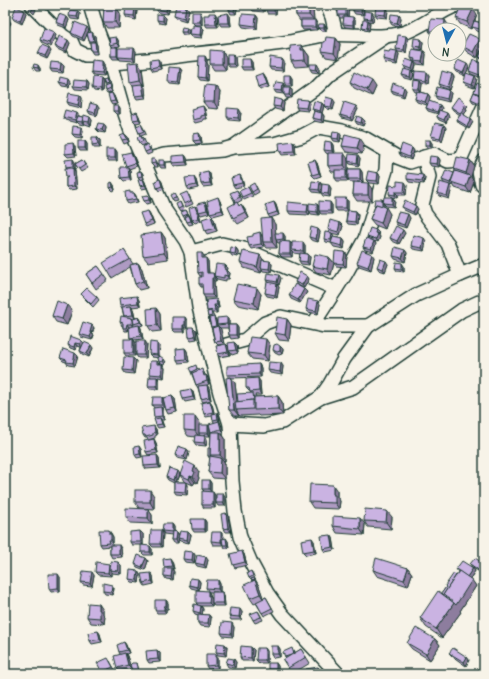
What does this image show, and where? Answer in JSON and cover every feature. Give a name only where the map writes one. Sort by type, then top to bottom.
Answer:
[{"type":"street","points":[[32,5],[63,36],[71,40],[75,50],[85,55],[132,62],[224,52],[289,42],[307,37],[336,34],[386,36],[404,32],[425,24],[449,8],[457,5]]},
{"type":"street","points":[[90,5],[133,137],[164,209],[186,241],[191,252],[199,307],[220,393],[230,424],[232,481],[235,511],[240,537],[251,563],[267,593],[282,614],[338,674]]},
{"type":"street","points":[[328,5],[336,34]]},
{"type":"street","points":[[233,147],[317,87],[331,73],[386,36]]},
{"type":"street","points":[[145,164],[153,158],[164,155],[274,144],[302,136],[319,127],[342,131],[366,139],[387,152],[410,162],[434,154],[448,162],[460,160],[484,106]]},
{"type":"street","points":[[466,149],[484,160],[479,172],[482,185],[484,186]]},
{"type":"street","points":[[314,323],[345,275],[365,239],[386,170],[387,152]]},
{"type":"street","points":[[424,157],[429,178],[422,205],[425,214],[448,244],[460,274]]},
{"type":"street","points":[[191,252],[222,244],[244,248],[336,289]]},
{"type":"street","points":[[321,397],[344,359],[368,326],[416,295],[460,274],[484,266]]},
{"type":"street","points":[[230,424],[264,426],[282,422],[321,397],[353,387],[462,310],[484,301]]},
{"type":"street","points":[[210,350],[245,340],[265,323],[281,317],[324,326],[368,326]]},
{"type":"building","points":[[31,5],[34,7],[31,11],[29,10]]},
{"type":"building","points":[[102,5],[107,5],[107,7],[102,8]]},
{"type":"building","points":[[157,5],[167,5],[166,11],[156,9]]},
{"type":"building","points":[[176,5],[186,6],[184,18],[174,15]]},
{"type":"building","points":[[229,5],[235,6],[234,11],[229,10]]},
{"type":"building","points":[[252,5],[262,5],[262,9],[251,8]]},
{"type":"building","points":[[266,5],[275,5],[274,11],[266,11]]},
{"type":"building","points":[[296,5],[309,5],[309,15],[296,15]]},
{"type":"building","points":[[312,5],[317,5],[316,8],[312,8]]},
{"type":"building","points":[[338,5],[346,5],[346,15],[338,15]]},
{"type":"building","points":[[354,5],[362,5],[361,12],[353,11]]},
{"type":"building","points":[[461,5],[473,9],[467,22],[456,18]]},
{"type":"building","points":[[126,6],[135,7],[134,16],[125,15]]},
{"type":"building","points":[[376,6],[386,7],[385,15],[375,14]]},
{"type":"building","points":[[16,7],[24,10],[20,21],[12,17]]},
{"type":"building","points":[[104,7],[116,7],[115,22],[103,22]]},
{"type":"building","points":[[70,10],[78,11],[77,17],[69,16]]},
{"type":"building","points":[[364,11],[372,12],[371,19],[364,18]]},
{"type":"building","points":[[192,12],[200,12],[200,22],[192,22]]},
{"type":"building","points":[[209,13],[215,13],[216,24],[205,24],[204,15],[209,15]]},
{"type":"building","points":[[228,13],[229,23],[219,23],[218,15]]},
{"type":"building","points":[[59,14],[67,17],[64,25],[56,22]]},
{"type":"building","points":[[157,14],[163,15],[163,21],[157,20]]},
{"type":"building","points":[[242,14],[256,15],[255,26],[241,24]]},
{"type":"building","points":[[391,14],[399,15],[397,23],[390,22]]},
{"type":"building","points":[[344,16],[353,17],[353,25],[343,24]]},
{"type":"building","points":[[5,18],[9,20],[5,27]]},
{"type":"building","points":[[431,19],[445,20],[445,22],[430,22]]},
{"type":"building","points":[[301,20],[315,20],[315,27],[301,27]]},
{"type":"building","points":[[363,20],[368,20],[367,28],[362,27]]},
{"type":"building","points":[[474,21],[482,23],[480,29],[472,27]]},
{"type":"building","points":[[75,22],[87,27],[82,38],[71,33]]},
{"type":"building","points":[[319,24],[324,24],[324,28],[318,28]]},
{"type":"building","points":[[193,25],[201,26],[200,35],[190,34]]},
{"type":"building","points":[[182,27],[187,28],[186,32],[181,32]]},
{"type":"building","points":[[44,28],[54,32],[49,43],[40,40]]},
{"type":"building","points":[[92,32],[94,41],[89,41],[87,33]]},
{"type":"building","points":[[469,34],[480,39],[473,52],[467,49],[467,37]]},
{"type":"building","points":[[398,35],[406,36],[404,50],[396,49]]},
{"type":"building","points":[[59,36],[68,40],[64,50],[55,46]]},
{"type":"building","points":[[116,37],[117,43],[110,45],[109,38]]},
{"type":"building","points":[[326,37],[336,38],[334,53],[322,51],[323,42],[325,42]]},
{"type":"building","points":[[414,38],[421,39],[420,47],[413,46]]},
{"type":"building","points":[[90,42],[95,42],[96,51],[91,51]]},
{"type":"building","points":[[42,45],[49,48],[45,56],[38,53]]},
{"type":"building","points":[[301,45],[301,50],[304,50],[305,60],[291,61],[290,46]]},
{"type":"building","points":[[111,47],[117,47],[117,56],[111,56]]},
{"type":"building","points":[[484,47],[484,59],[479,57]]},
{"type":"building","points":[[118,48],[134,48],[133,58],[118,57]]},
{"type":"building","points":[[412,49],[424,51],[422,62],[414,61],[415,59],[411,58]]},
{"type":"building","points":[[210,50],[222,51],[222,64],[210,64]]},
{"type":"building","points":[[390,50],[397,51],[395,62],[383,59],[384,51],[389,52]]},
{"type":"building","points":[[227,54],[233,54],[233,64],[227,64]]},
{"type":"building","points":[[199,56],[205,56],[205,78],[198,77]]},
{"type":"building","points":[[270,57],[282,59],[281,68],[269,67]]},
{"type":"building","points":[[158,59],[159,66],[151,68],[150,60]]},
{"type":"building","points":[[241,59],[250,59],[251,67],[241,67]]},
{"type":"building","points":[[406,59],[414,62],[412,69],[404,66]]},
{"type":"building","points":[[473,59],[484,64],[480,75],[469,71]]},
{"type":"building","points":[[92,60],[102,61],[102,73],[91,72]]},
{"type":"building","points":[[51,62],[61,63],[60,70],[50,69]]},
{"type":"building","points":[[138,62],[140,80],[130,82],[128,63]]},
{"type":"building","points":[[457,62],[467,64],[463,73],[454,69]]},
{"type":"building","points":[[34,64],[38,65],[38,68],[33,67]]},
{"type":"building","points":[[310,64],[317,64],[316,70],[310,69]]},
{"type":"building","points":[[169,67],[180,68],[178,82],[168,81]]},
{"type":"building","points":[[404,69],[411,71],[410,77],[402,75]]},
{"type":"building","points":[[415,71],[427,72],[426,81],[414,79]]},
{"type":"building","points":[[442,71],[452,74],[448,87],[439,84]]},
{"type":"building","points":[[354,72],[372,81],[367,90],[350,82]]},
{"type":"building","points":[[263,73],[267,84],[258,87],[255,76]]},
{"type":"building","points":[[466,73],[475,76],[472,85],[464,82]]},
{"type":"building","points":[[284,75],[290,75],[290,83],[284,82]]},
{"type":"building","points":[[60,77],[68,79],[67,84],[59,82]]},
{"type":"building","points":[[93,77],[101,78],[100,89],[92,88]]},
{"type":"building","points":[[106,79],[108,84],[105,85],[103,80]]},
{"type":"building","points":[[74,80],[87,81],[86,87],[73,86]]},
{"type":"building","points":[[414,80],[420,81],[419,89],[413,89]]},
{"type":"building","points":[[276,82],[283,83],[282,91],[274,90]]},
{"type":"building","points":[[393,83],[404,87],[402,94],[391,90]]},
{"type":"building","points":[[477,83],[484,86],[483,95],[474,92]]},
{"type":"building","points":[[142,84],[144,95],[135,96],[133,85]]},
{"type":"building","points":[[109,85],[110,89],[105,91],[104,87]]},
{"type":"building","points":[[205,85],[215,86],[214,102],[203,102]]},
{"type":"building","points":[[284,87],[290,87],[289,95],[284,95]]},
{"type":"building","points":[[437,87],[449,90],[447,99],[435,96]]},
{"type":"building","points":[[417,91],[428,94],[425,102],[415,99]]},
{"type":"building","points":[[474,92],[483,97],[480,103],[471,99]]},
{"type":"building","points":[[69,93],[80,95],[78,105],[67,102]]},
{"type":"building","points":[[112,93],[115,101],[110,102],[108,94]]},
{"type":"building","points":[[326,97],[333,99],[331,107],[324,106]]},
{"type":"building","points":[[458,97],[465,103],[463,106],[465,107],[460,113],[451,107]]},
{"type":"building","points":[[274,98],[282,100],[280,107],[273,106]]},
{"type":"building","points":[[297,99],[308,100],[306,108],[296,107]]},
{"type":"building","points":[[314,101],[322,103],[320,111],[312,109]]},
{"type":"building","points":[[429,101],[440,105],[437,112],[426,108]]},
{"type":"building","points":[[344,102],[356,106],[350,118],[340,115]]},
{"type":"building","points":[[90,103],[97,105],[95,113],[88,111]]},
{"type":"building","points":[[113,106],[118,106],[118,111],[113,111]]},
{"type":"building","points":[[203,106],[205,115],[201,116],[201,118],[193,120],[191,109]]},
{"type":"building","points":[[484,106],[484,114],[481,112]]},
{"type":"building","points":[[227,108],[239,109],[238,118],[227,117]]},
{"type":"building","points":[[65,110],[77,113],[75,120],[63,117]]},
{"type":"building","points":[[439,110],[447,113],[444,120],[437,117]]},
{"type":"building","points":[[314,111],[322,113],[321,120],[312,118]]},
{"type":"building","points":[[137,112],[139,119],[133,120],[132,114]]},
{"type":"building","points":[[461,113],[471,119],[467,126],[457,120]]},
{"type":"building","points":[[84,115],[90,117],[89,122],[83,121]]},
{"type":"building","points":[[78,116],[83,117],[82,122],[76,121]]},
{"type":"building","points":[[357,116],[362,118],[361,123],[355,121]]},
{"type":"building","points":[[98,123],[104,124],[102,130],[96,129]]},
{"type":"building","points":[[435,123],[444,125],[440,138],[431,136]]},
{"type":"building","points":[[141,124],[144,131],[139,133],[136,126]]},
{"type":"building","points":[[73,126],[81,127],[80,135],[72,134]]},
{"type":"building","points":[[333,131],[339,132],[338,139],[332,138]]},
{"type":"building","points":[[199,133],[200,140],[193,141],[193,134]]},
{"type":"building","points":[[125,134],[127,139],[122,140],[120,136]]},
{"type":"building","points":[[345,134],[360,138],[357,148],[342,146]]},
{"type":"building","points":[[141,136],[143,141],[139,143],[137,137]]},
{"type":"building","points":[[92,137],[97,137],[98,144],[92,145]]},
{"type":"building","points":[[425,140],[430,140],[430,145],[425,145]]},
{"type":"building","points":[[78,141],[85,141],[85,148],[78,148]]},
{"type":"building","points":[[293,141],[294,151],[280,152],[279,143]]},
{"type":"building","points":[[325,141],[331,142],[332,151],[324,150]]},
{"type":"building","points":[[73,143],[74,153],[65,154],[65,144]]},
{"type":"building","points":[[147,144],[150,150],[145,152],[143,147]]},
{"type":"building","points":[[402,144],[412,148],[409,157],[399,153]]},
{"type":"building","points":[[106,149],[115,149],[115,158],[106,158]]},
{"type":"building","points":[[131,152],[135,163],[126,166],[122,154]]},
{"type":"building","points":[[328,153],[344,153],[344,165],[328,166]]},
{"type":"building","points":[[349,154],[358,155],[357,163],[348,161]]},
{"type":"building","points":[[185,155],[186,162],[172,163],[172,156]]},
{"type":"building","points":[[430,156],[438,157],[437,164],[429,163]]},
{"type":"building","points":[[457,157],[470,160],[466,173],[454,169]]},
{"type":"building","points":[[73,159],[73,166],[66,167],[65,160]]},
{"type":"building","points":[[151,159],[155,159],[155,163],[151,164]]},
{"type":"building","points":[[82,160],[85,165],[79,169],[75,164]]},
{"type":"building","points":[[159,160],[164,160],[164,165],[159,165]]},
{"type":"building","points":[[315,160],[319,173],[312,175],[308,162]]},
{"type":"building","points":[[120,167],[128,167],[129,177],[121,178]]},
{"type":"building","points":[[65,168],[73,168],[74,186],[66,187],[66,178],[68,177],[66,177]]},
{"type":"building","points":[[348,169],[360,169],[360,179],[348,179]]},
{"type":"building","points":[[335,170],[346,170],[346,178],[335,178]]},
{"type":"building","points":[[446,170],[454,173],[450,183],[442,180]]},
{"type":"building","points":[[141,171],[142,176],[138,177],[137,172]]},
{"type":"building","points":[[208,171],[210,183],[201,184],[199,173]]},
{"type":"building","points":[[368,171],[378,173],[377,181],[366,180]]},
{"type":"building","points":[[455,171],[470,176],[466,187],[451,182]]},
{"type":"building","points":[[407,173],[423,175],[422,181],[407,179]]},
{"type":"building","points":[[240,175],[242,183],[233,185],[231,178]]},
{"type":"building","points":[[194,177],[196,185],[187,187],[185,178]]},
{"type":"building","points":[[143,179],[145,185],[140,186],[138,180]]},
{"type":"building","points":[[160,179],[162,186],[157,188],[155,181]]},
{"type":"building","points":[[312,181],[320,182],[319,190],[311,189]]},
{"type":"building","points":[[397,181],[405,182],[404,192],[395,192],[395,195],[389,194],[390,185],[397,186]]},
{"type":"building","points":[[112,182],[113,187],[110,188],[110,183]]},
{"type":"building","points":[[354,182],[368,183],[368,195],[353,195]]},
{"type":"building","points":[[440,182],[450,185],[447,196],[437,193]]},
{"type":"building","points":[[254,183],[257,189],[252,192],[249,186]]},
{"type":"building","points":[[322,184],[329,185],[328,194],[321,193]]},
{"type":"building","points":[[248,187],[251,193],[242,197],[239,191]]},
{"type":"building","points":[[237,190],[240,197],[234,200],[230,193]]},
{"type":"building","points":[[130,191],[130,193],[134,193],[136,199],[126,201],[125,192]]},
{"type":"building","points":[[187,192],[191,201],[184,204],[180,195]]},
{"type":"building","points":[[174,193],[176,198],[172,199],[170,195]]},
{"type":"building","points":[[148,195],[149,200],[144,201],[142,196]]},
{"type":"building","points":[[218,197],[222,210],[210,213],[207,201]]},
{"type":"building","points":[[384,197],[392,197],[392,204],[383,203]]},
{"type":"building","points":[[335,198],[346,198],[346,208],[335,208]]},
{"type":"building","points":[[375,199],[382,199],[382,206],[376,204],[375,206],[374,205]]},
{"type":"building","points":[[405,200],[416,206],[413,212],[402,207]]},
{"type":"building","points":[[319,201],[330,202],[330,211],[319,211]]},
{"type":"building","points":[[180,202],[182,207],[178,209],[176,204]]},
{"type":"building","points":[[205,202],[207,210],[199,212],[197,204]]},
{"type":"building","points":[[237,202],[239,206],[241,204],[245,212],[233,218],[228,207]]},
{"type":"building","points":[[274,202],[277,212],[268,215],[265,205]]},
{"type":"building","points":[[288,202],[308,204],[307,212],[288,211]]},
{"type":"building","points":[[309,203],[317,204],[317,212],[309,211]]},
{"type":"building","points":[[376,204],[386,207],[381,223],[370,219]]},
{"type":"building","points":[[195,206],[199,218],[192,220],[189,208]]},
{"type":"building","points":[[186,210],[188,214],[183,216],[181,212]]},
{"type":"building","points":[[348,210],[356,211],[355,222],[346,221]]},
{"type":"building","points":[[148,211],[152,221],[144,224],[140,213]]},
{"type":"building","points":[[398,212],[408,214],[404,225],[395,222]]},
{"type":"building","points":[[189,215],[191,221],[187,222],[185,217]]},
{"type":"building","points":[[211,216],[215,228],[205,231],[202,219]]},
{"type":"building","points":[[271,218],[272,242],[263,242],[261,219]]},
{"type":"building","points":[[330,220],[340,223],[338,232],[328,229]]},
{"type":"building","points":[[396,226],[403,230],[397,241],[390,238]]},
{"type":"building","points":[[311,227],[318,229],[316,239],[309,237]]},
{"type":"building","points":[[370,228],[376,230],[375,233],[378,234],[376,239],[367,237]]},
{"type":"building","points":[[161,232],[164,253],[143,256],[141,235]]},
{"type":"building","points":[[260,232],[261,244],[249,246],[247,237],[253,236],[253,234]]},
{"type":"building","points":[[325,232],[332,233],[331,240],[324,239]]},
{"type":"building","points":[[275,233],[283,233],[283,239],[276,240]]},
{"type":"building","points":[[413,235],[424,238],[422,248],[411,246]]},
{"type":"building","points":[[333,237],[343,239],[342,246],[331,243]]},
{"type":"building","points":[[366,238],[374,241],[371,249],[363,247]]},
{"type":"building","points":[[280,241],[290,242],[290,254],[279,254]]},
{"type":"building","points":[[292,242],[303,242],[303,251],[292,250]]},
{"type":"building","points":[[231,247],[236,248],[235,254],[230,253]]},
{"type":"building","points":[[395,247],[405,250],[402,258],[393,256]]},
{"type":"building","points":[[124,250],[130,259],[108,271],[103,263]]},
{"type":"building","points":[[362,250],[372,254],[368,267],[357,263]]},
{"type":"building","points":[[243,251],[260,255],[257,267],[240,262]]},
{"type":"building","points":[[335,251],[345,252],[343,264],[334,263]]},
{"type":"building","points":[[197,253],[202,253],[202,258],[206,258],[207,273],[213,273],[214,278],[212,278],[212,295],[203,295],[202,284],[199,284],[199,277],[202,277],[202,272],[198,273]]},
{"type":"building","points":[[300,253],[308,254],[307,262],[299,261]]},
{"type":"building","points":[[315,254],[329,257],[327,269],[312,266]]},
{"type":"building","points":[[380,259],[386,261],[383,269],[377,267]]},
{"type":"building","points":[[262,260],[270,261],[269,269],[261,268]]},
{"type":"building","points":[[396,262],[402,263],[402,269],[395,268]]},
{"type":"building","points":[[138,263],[143,281],[135,284],[130,265]]},
{"type":"building","points":[[216,264],[225,265],[227,276],[224,275],[224,278],[214,276]]},
{"type":"building","points":[[98,266],[104,274],[92,283],[86,274]]},
{"type":"building","points":[[300,272],[307,276],[302,285],[295,282]]},
{"type":"building","points":[[268,273],[279,275],[277,282],[267,280]]},
{"type":"building","points":[[267,282],[277,284],[275,295],[265,293]]},
{"type":"building","points":[[237,284],[257,288],[254,303],[233,299]]},
{"type":"building","points":[[295,284],[304,289],[298,300],[289,295]]},
{"type":"building","points":[[87,288],[97,297],[91,304],[81,294]]},
{"type":"building","points":[[137,296],[138,303],[120,305],[119,298]]},
{"type":"building","points":[[216,299],[217,305],[214,305],[215,310],[207,311],[206,300]]},
{"type":"building","points":[[308,299],[318,301],[316,311],[306,309]]},
{"type":"building","points":[[57,301],[67,305],[62,319],[52,316]]},
{"type":"building","points":[[131,306],[133,315],[124,316],[122,307]]},
{"type":"building","points":[[156,308],[157,325],[148,326],[147,309]]},
{"type":"building","points":[[211,311],[212,316],[208,317],[207,312]]},
{"type":"building","points":[[121,316],[132,318],[131,324],[127,324],[126,328],[123,328],[123,323],[120,322]]},
{"type":"building","points":[[139,317],[140,322],[134,324],[133,319]]},
{"type":"building","points":[[172,317],[185,317],[185,325],[183,325],[183,329],[172,329]]},
{"type":"building","points":[[214,317],[216,326],[211,327],[209,318]]},
{"type":"building","points":[[227,317],[227,324],[217,325],[217,318]]},
{"type":"building","points":[[277,317],[287,319],[285,335],[275,333]]},
{"type":"building","points":[[83,322],[92,325],[90,337],[79,334]]},
{"type":"building","points":[[139,325],[141,336],[130,338],[129,327]]},
{"type":"building","points":[[228,325],[236,325],[236,335],[229,335]]},
{"type":"building","points":[[218,326],[221,341],[215,342],[212,328]]},
{"type":"building","points":[[188,327],[193,327],[195,336],[189,337]]},
{"type":"building","points":[[70,336],[81,340],[80,344],[75,343],[74,347],[68,345]]},
{"type":"building","points":[[250,337],[266,339],[264,355],[247,353]]},
{"type":"building","points":[[124,339],[133,339],[133,353],[124,353]]},
{"type":"building","points":[[136,341],[145,341],[144,355],[136,355]]},
{"type":"building","points":[[84,342],[91,345],[87,354],[80,351]]},
{"type":"building","points":[[150,342],[157,343],[157,355],[149,354]]},
{"type":"building","points":[[234,342],[236,350],[229,351],[228,343]]},
{"type":"building","points":[[226,344],[228,352],[218,354],[216,346]]},
{"type":"building","points":[[277,344],[280,346],[280,351],[277,352],[273,350],[274,345]]},
{"type":"building","points":[[185,348],[186,359],[177,360],[176,349]]},
{"type":"building","points":[[63,349],[75,353],[73,363],[66,362],[67,360],[60,358]]},
{"type":"building","points":[[160,356],[164,359],[163,361],[159,362],[158,358]]},
{"type":"building","points":[[124,357],[133,358],[132,371],[123,370]]},
{"type":"building","points":[[150,361],[157,361],[157,364],[162,364],[162,375],[149,374]]},
{"type":"building","points":[[269,362],[281,363],[280,372],[268,370]]},
{"type":"building","points":[[259,364],[259,374],[227,375],[227,366]]},
{"type":"building","points":[[196,365],[197,369],[191,372],[189,368]]},
{"type":"building","points":[[202,369],[204,376],[206,375],[207,381],[196,385],[192,373]]},
{"type":"building","points":[[149,377],[157,377],[157,386],[148,386]]},
{"type":"building","points":[[231,377],[234,410],[229,410],[226,378]]},
{"type":"building","points":[[258,378],[259,391],[250,392],[249,388],[246,388],[246,379]]},
{"type":"building","points":[[207,385],[209,397],[201,399],[198,386]]},
{"type":"building","points":[[191,389],[193,397],[183,399],[181,391]]},
{"type":"building","points":[[253,393],[254,401],[238,402],[237,394]]},
{"type":"building","points":[[172,396],[175,408],[166,410],[163,398]]},
{"type":"building","points":[[278,396],[278,409],[254,410],[254,397]]},
{"type":"building","points":[[153,397],[162,397],[162,405],[152,405]]},
{"type":"building","points":[[253,400],[253,409],[236,410],[235,402]]},
{"type":"building","points":[[210,401],[213,412],[204,414],[201,403]]},
{"type":"building","points":[[161,407],[162,416],[154,417],[153,408]]},
{"type":"building","points":[[217,413],[218,419],[213,420],[212,414]]},
{"type":"building","points":[[184,416],[195,416],[195,431],[184,430]]},
{"type":"building","points":[[160,418],[162,424],[156,425],[154,419]]},
{"type":"building","points":[[219,421],[221,429],[211,432],[209,424]]},
{"type":"building","points":[[199,425],[208,425],[208,433],[199,433]]},
{"type":"building","points":[[154,426],[155,432],[153,435],[146,437],[143,435],[141,428]]},
{"type":"building","points":[[211,432],[220,432],[220,455],[210,455]]},
{"type":"building","points":[[195,435],[205,436],[204,443],[194,442]]},
{"type":"building","points":[[154,439],[156,450],[146,452],[144,441]]},
{"type":"building","points":[[139,446],[140,454],[135,455],[134,447]]},
{"type":"building","points":[[178,446],[187,449],[184,457],[175,455]]},
{"type":"building","points":[[208,448],[210,448],[211,456],[208,456]]},
{"type":"building","points":[[157,455],[158,465],[144,466],[143,456]]},
{"type":"building","points":[[210,456],[221,458],[220,473],[208,472]]},
{"type":"building","points":[[185,461],[195,466],[193,477],[190,476],[189,479],[180,475]]},
{"type":"building","points":[[169,468],[178,471],[173,480],[166,477]]},
{"type":"building","points":[[202,480],[209,480],[209,489],[202,489]]},
{"type":"building","points":[[174,482],[186,482],[185,492],[174,491]]},
{"type":"building","points":[[310,484],[333,485],[335,503],[309,502]]},
{"type":"building","points":[[135,490],[150,490],[150,502],[135,502]]},
{"type":"building","points":[[202,491],[213,492],[213,505],[202,505]]},
{"type":"building","points":[[216,494],[223,494],[223,503],[216,503]]},
{"type":"building","points":[[126,508],[148,509],[148,518],[126,517]]},
{"type":"building","points":[[365,509],[387,511],[386,522],[364,521]]},
{"type":"building","points":[[226,513],[228,528],[223,529],[221,514]]},
{"type":"building","points":[[333,516],[360,518],[360,529],[333,526]]},
{"type":"building","points":[[191,519],[204,519],[204,529],[192,529]]},
{"type":"building","points":[[163,524],[172,524],[172,532],[162,531]]},
{"type":"building","points":[[99,530],[109,530],[109,534],[111,534],[111,540],[109,540],[110,543],[100,544]]},
{"type":"building","points":[[151,530],[161,530],[160,544],[150,544]]},
{"type":"building","points":[[140,531],[141,542],[130,542],[130,532]]},
{"type":"building","points":[[172,531],[177,532],[176,540],[171,540]]},
{"type":"building","points":[[180,531],[188,532],[187,540],[178,538]]},
{"type":"building","points":[[212,532],[221,532],[221,542],[211,541]]},
{"type":"building","points":[[331,535],[333,547],[323,549],[321,536]]},
{"type":"building","points":[[226,538],[227,545],[223,545],[222,539]]},
{"type":"building","points":[[312,538],[314,550],[303,552],[301,540]]},
{"type":"building","points":[[110,545],[119,545],[119,554],[110,554]]},
{"type":"building","points":[[141,545],[150,546],[150,552],[141,552]]},
{"type":"building","points":[[184,551],[193,552],[192,560],[183,559]]},
{"type":"building","points":[[242,551],[245,562],[233,565],[230,554]]},
{"type":"building","points":[[138,555],[146,558],[142,567],[135,564]]},
{"type":"building","points":[[197,555],[206,557],[204,565],[195,563]]},
{"type":"building","points":[[170,558],[172,566],[164,567],[163,559]]},
{"type":"building","points":[[376,558],[408,568],[404,580],[373,570]]},
{"type":"building","points":[[475,558],[484,564],[484,574],[470,564]]},
{"type":"building","points":[[111,561],[118,562],[118,571],[110,570]]},
{"type":"building","points":[[462,561],[473,568],[467,577],[456,569]]},
{"type":"building","points":[[96,562],[109,564],[108,573],[95,572]]},
{"type":"building","points":[[164,568],[172,568],[171,577],[164,576]]},
{"type":"building","points":[[130,570],[138,571],[137,580],[129,579]]},
{"type":"building","points":[[83,571],[92,572],[90,583],[81,582]]},
{"type":"building","points":[[251,571],[253,576],[249,578],[247,573]]},
{"type":"building","points":[[459,571],[472,580],[456,605],[443,595]]},
{"type":"building","points":[[151,573],[152,581],[143,583],[141,574]]},
{"type":"building","points":[[454,573],[456,575],[443,595],[441,594],[446,587],[445,586]]},
{"type":"building","points":[[48,574],[58,574],[58,588],[49,589]]},
{"type":"building","points":[[190,578],[198,579],[197,587],[189,585]]},
{"type":"building","points":[[207,580],[218,580],[218,589],[206,588]]},
{"type":"building","points":[[255,580],[260,594],[250,598],[244,585]]},
{"type":"building","points":[[103,583],[112,585],[111,592],[103,591]]},
{"type":"building","points":[[196,590],[208,591],[208,596],[210,596],[209,603],[196,603]]},
{"type":"building","points":[[438,591],[454,603],[436,629],[420,618]]},
{"type":"building","points":[[212,592],[222,592],[223,603],[212,603]]},
{"type":"building","points":[[266,597],[272,608],[262,613],[256,602]]},
{"type":"building","points":[[155,600],[166,600],[164,610],[155,610]]},
{"type":"building","points":[[88,603],[99,604],[100,618],[87,617]]},
{"type":"building","points":[[194,604],[201,606],[200,613],[193,611]]},
{"type":"building","points":[[230,608],[240,609],[239,617],[229,616]]},
{"type":"building","points":[[258,611],[261,617],[253,620],[250,614]]},
{"type":"building","points":[[198,614],[209,615],[208,623],[198,623]]},
{"type":"building","points":[[222,622],[232,623],[231,634],[221,633]]},
{"type":"building","points":[[416,628],[435,639],[426,654],[407,643]]},
{"type":"building","points":[[98,631],[100,639],[90,641],[88,633]]},
{"type":"building","points":[[124,642],[127,650],[119,652],[117,645]]},
{"type":"building","points":[[217,643],[225,644],[224,653],[216,652]]},
{"type":"building","points":[[241,646],[251,647],[251,658],[240,657]]},
{"type":"building","points":[[271,646],[278,646],[278,654],[271,654]]},
{"type":"building","points":[[257,648],[265,648],[265,660],[256,660]]},
{"type":"building","points":[[292,648],[294,654],[285,657],[283,652]]},
{"type":"building","points":[[453,648],[467,657],[464,662],[449,653]]},
{"type":"building","points":[[301,649],[306,657],[288,668],[283,660]]},
{"type":"building","points":[[157,650],[158,659],[147,660],[146,651]]},
{"type":"building","points":[[125,653],[128,665],[117,668],[114,656]]},
{"type":"building","points":[[206,654],[216,654],[216,665],[206,666]]},
{"type":"building","points":[[108,658],[113,667],[102,672],[97,663]]},
{"type":"building","points":[[228,658],[234,659],[233,665],[226,663]]},
{"type":"building","points":[[132,663],[136,663],[137,668],[135,670],[132,670],[130,665]]},
{"type":"building","points":[[268,663],[276,663],[276,669],[268,669]]},
{"type":"building","points":[[318,667],[319,674],[307,674],[306,669]]}]
